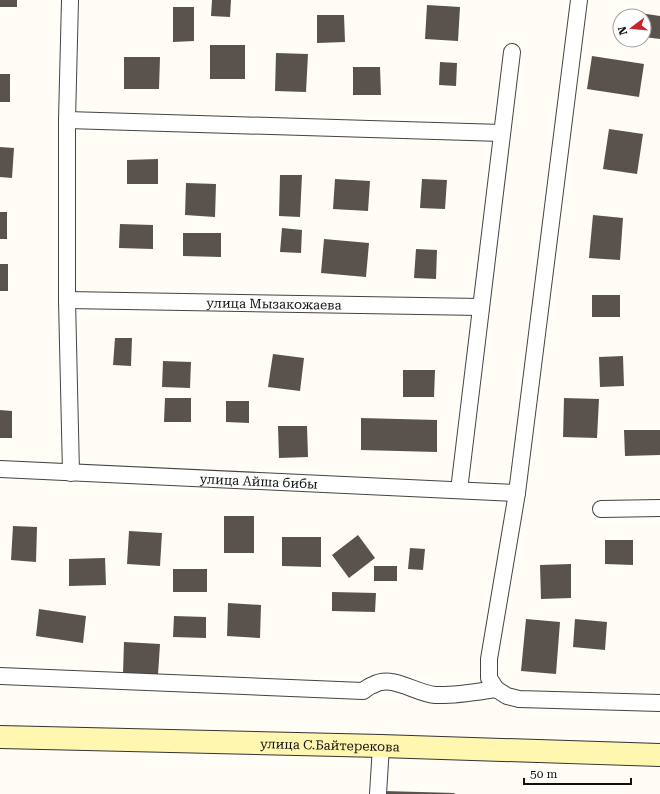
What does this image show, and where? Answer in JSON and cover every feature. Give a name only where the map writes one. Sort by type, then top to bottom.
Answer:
[{"type":"main road","name":"улица С.Байтерекова","points":[[0,737],[381,746],[660,755]]},
{"type":"street","points":[[70,0],[67,120],[67,300],[71,473]]},
{"type":"street","points":[[579,0],[517,493],[489,659],[490,678],[496,689],[507,696],[519,699],[660,703]]},
{"type":"street","points":[[459,490],[512,52]]},
{"type":"street","points":[[67,120],[502,133]]},
{"type":"street","name":"улица Мызакожаева","points":[[67,300],[481,307]]},
{"type":"street","name":"улица Айша бибы","points":[[0,469],[517,493]]},
{"type":"street","points":[[601,509],[660,508]]},
{"type":"street","points":[[0,676],[362,691],[374,684],[383,682],[398,683],[435,695],[460,694],[496,689]]},
{"type":"street","points":[[378,794],[381,746]]},
{"type":"building","points":[[0,0],[17,0],[17,7],[0,7]]},
{"type":"building","points":[[212,0],[231,0],[230,17],[211,16]]},
{"type":"building","points":[[427,5],[460,7],[458,41],[425,39]]},
{"type":"building","points":[[173,7],[194,7],[194,41],[173,42]]},
{"type":"building","points":[[317,15],[344,15],[345,42],[317,43]]},
{"type":"building","points":[[652,15],[660,16],[660,39],[652,38]]},
{"type":"building","points":[[210,45],[245,45],[245,79],[210,79]]},
{"type":"building","points":[[276,53],[308,54],[306,92],[275,91]]},
{"type":"building","points":[[592,56],[644,64],[639,97],[587,89]]},
{"type":"building","points":[[124,57],[160,57],[159,89],[124,89]]},
{"type":"building","points":[[440,62],[457,63],[456,86],[439,85]]},
{"type":"building","points":[[353,67],[380,67],[381,95],[353,95]]},
{"type":"building","points":[[0,74],[10,74],[10,102],[0,102]]},
{"type":"building","points":[[609,129],[643,134],[637,174],[603,169]]},
{"type":"building","points":[[0,147],[14,148],[12,178],[0,177]]},
{"type":"building","points":[[158,159],[158,184],[127,184],[127,160]]},
{"type":"building","points":[[280,175],[302,175],[300,217],[279,216]]},
{"type":"building","points":[[335,179],[370,181],[368,211],[333,209]]},
{"type":"building","points":[[422,179],[447,180],[445,209],[420,208]]},
{"type":"building","points":[[186,183],[216,184],[215,217],[185,215]]},
{"type":"building","points":[[0,212],[7,212],[7,239],[0,239]]},
{"type":"building","points":[[593,215],[623,218],[620,260],[589,258]]},
{"type":"building","points":[[120,224],[153,225],[153,249],[119,248]]},
{"type":"building","points":[[282,228],[302,230],[301,253],[280,252]]},
{"type":"building","points":[[183,233],[221,233],[221,257],[183,256]]},
{"type":"building","points":[[324,239],[369,243],[366,277],[321,273]]},
{"type":"building","points":[[416,249],[437,250],[436,279],[414,278]]},
{"type":"building","points":[[0,264],[8,264],[8,291],[0,291]]},
{"type":"building","points":[[592,295],[620,295],[620,317],[592,317]]},
{"type":"building","points":[[115,338],[132,338],[131,366],[113,365]]},
{"type":"building","points":[[273,354],[304,358],[300,391],[268,387]]},
{"type":"building","points":[[623,356],[624,386],[600,387],[599,357]]},
{"type":"building","points":[[163,361],[191,362],[190,388],[162,387]]},
{"type":"building","points":[[403,370],[435,370],[434,397],[403,397]]},
{"type":"building","points":[[165,398],[191,398],[191,422],[164,422]]},
{"type":"building","points":[[564,398],[599,399],[597,438],[563,437]]},
{"type":"building","points":[[226,401],[249,401],[249,423],[226,422]]},
{"type":"building","points":[[0,410],[12,411],[12,438],[0,438]]},
{"type":"building","points":[[361,418],[437,420],[437,452],[361,450]]},
{"type":"building","points":[[278,426],[307,426],[308,457],[279,458]]},
{"type":"building","points":[[624,430],[660,430],[660,455],[625,456]]},
{"type":"building","points":[[224,516],[254,516],[254,553],[224,553]]},
{"type":"building","points":[[13,526],[37,527],[36,562],[11,560]]},
{"type":"building","points":[[129,531],[162,533],[160,566],[127,564]]},
{"type":"building","points":[[358,535],[375,558],[349,578],[332,555]]},
{"type":"building","points":[[282,537],[321,537],[321,567],[282,566]]},
{"type":"building","points":[[605,540],[633,540],[633,565],[605,564]]},
{"type":"building","points":[[410,548],[425,549],[423,570],[408,569]]},
{"type":"building","points":[[105,558],[106,585],[69,586],[69,559]]},
{"type":"building","points":[[571,564],[571,598],[541,599],[540,565]]},
{"type":"building","points":[[374,566],[397,566],[397,581],[374,581]]},
{"type":"building","points":[[173,569],[207,569],[207,592],[173,592]]},
{"type":"building","points":[[332,592],[376,593],[375,612],[332,611]]},
{"type":"building","points":[[228,603],[261,605],[260,638],[227,636]]},
{"type":"building","points":[[39,609],[86,616],[83,643],[36,636]]},
{"type":"building","points":[[174,616],[206,617],[206,638],[173,637]]},
{"type":"building","points":[[526,619],[560,622],[556,674],[521,671]]},
{"type":"building","points":[[575,619],[607,622],[605,650],[573,647]]},
{"type":"building","points":[[124,642],[160,644],[158,675],[123,674]]},
{"type":"building","points":[[384,791],[455,793],[384,794]]}]
